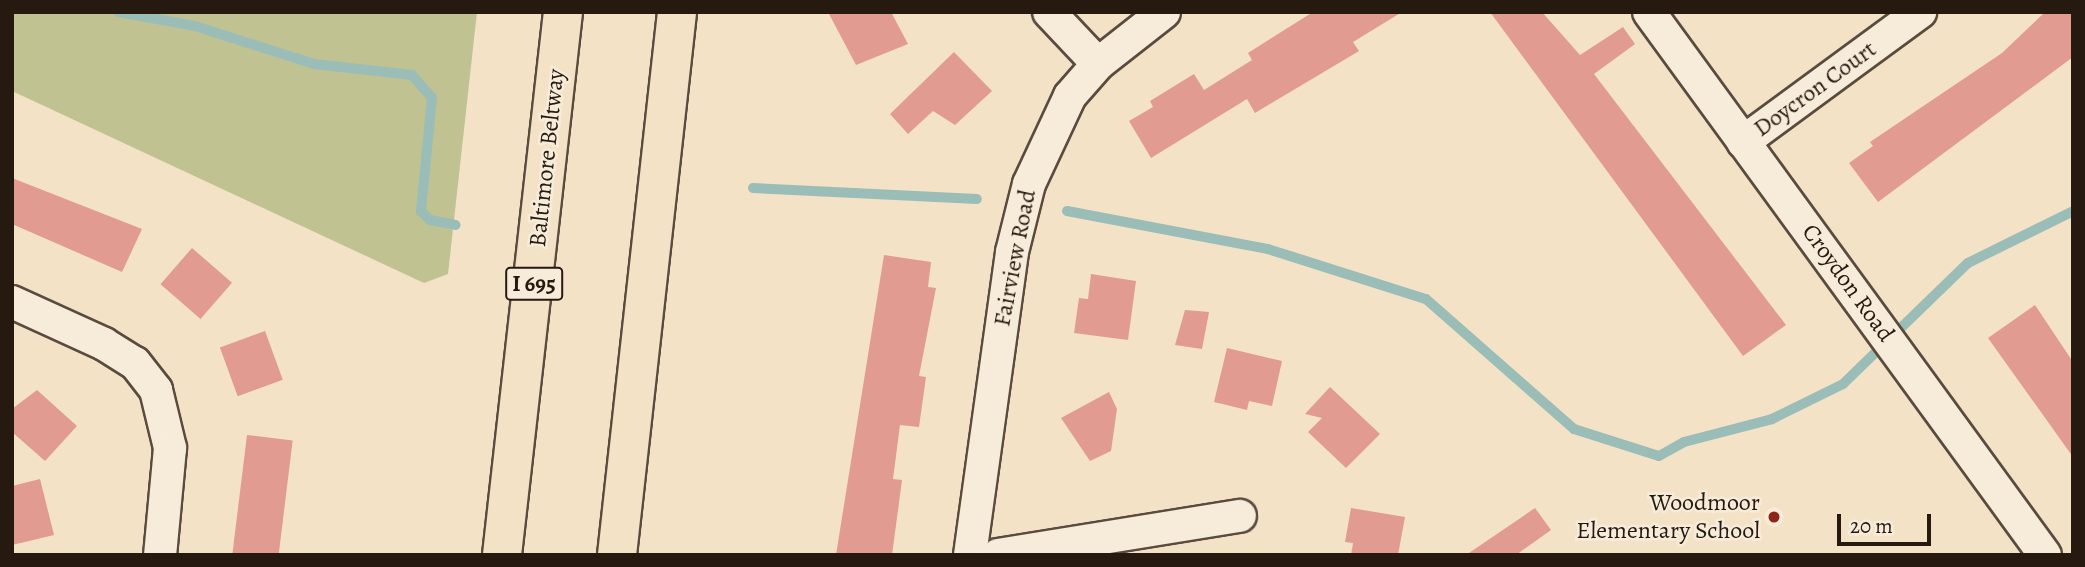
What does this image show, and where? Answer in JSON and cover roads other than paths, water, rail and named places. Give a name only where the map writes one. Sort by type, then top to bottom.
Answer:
[{"type":"highway","name":"Baltimore Beltway","points":[[502,555],[563,12]]},
{"type":"highway","points":[[617,555],[677,12]]},
{"type":"street","points":[[1049,12],[1098,64]]},
{"type":"street","name":"Fairview Road","points":[[970,555],[1012,252],[1029,184],[1070,96],[1098,64],[1164,12]]},
{"type":"street","name":"Croydon Road","points":[[1649,12],[2045,555]]},
{"type":"street","name":"Doycron Court","points":[[1743,142],[1920,12]]},
{"type":"street","points":[[12,302],[104,344],[135,363],[156,390],[170,448],[160,555]]},
{"type":"street","points":[[998,555],[1240,516]]},
{"type":"waterway","points":[[118,12],[195,26],[314,64],[412,75],[432,98],[421,211],[430,220],[456,225]]},
{"type":"waterway","points":[[753,188],[977,199]]},
{"type":"waterway","points":[[1067,211],[1268,249],[1426,299],[1574,429],[1659,456],[1684,442],[1772,419],[1843,384],[1968,263],[2073,211]]},
{"type":"place","name":"Woodmoor Elementary School","points":[[1774,517]]}]
